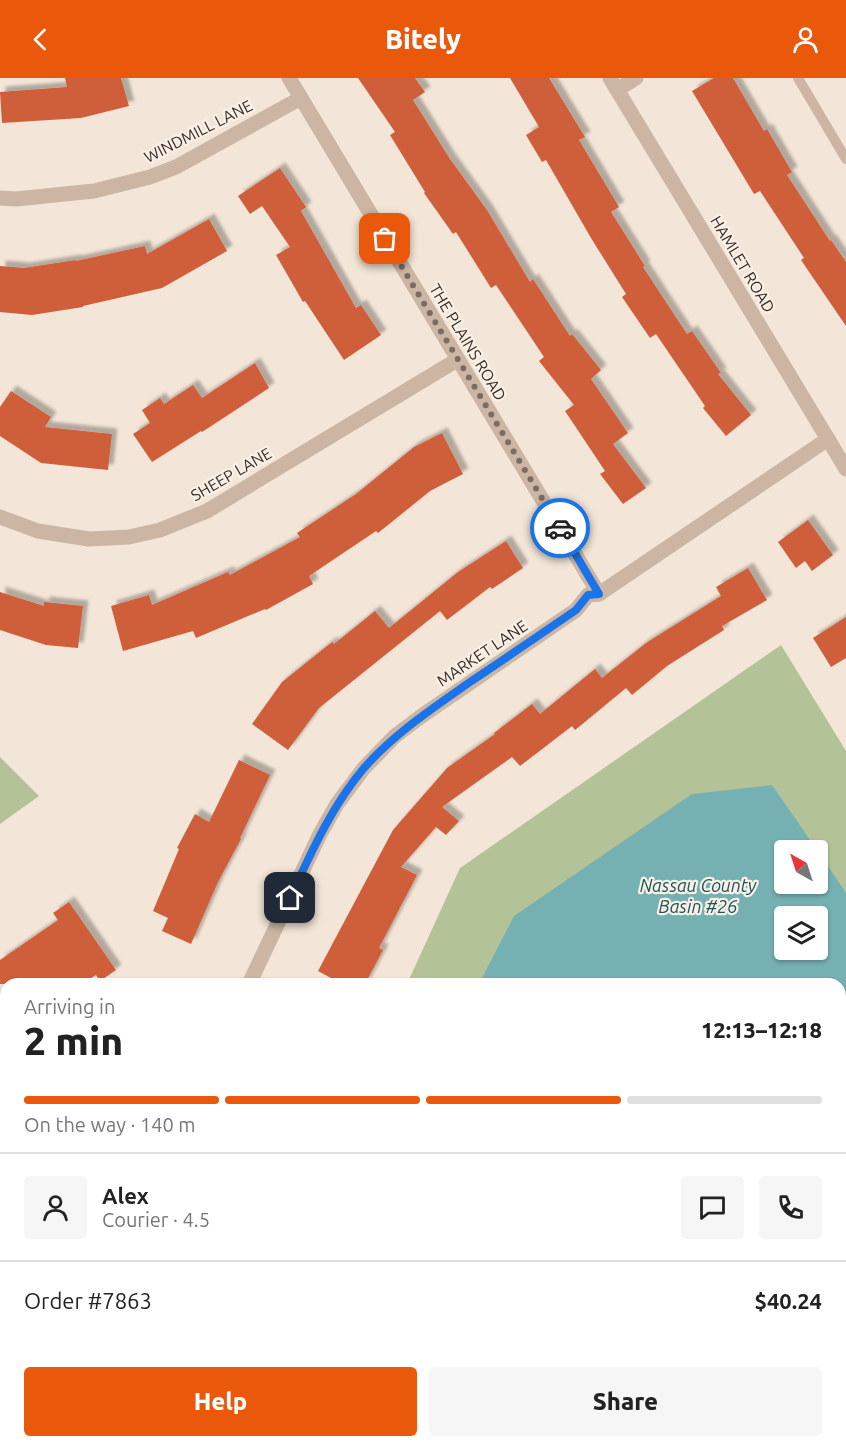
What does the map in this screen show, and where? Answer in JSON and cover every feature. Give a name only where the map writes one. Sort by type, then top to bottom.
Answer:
[{"type":"street","name":"THE PLAINS ROAD","points":[[289,78],[599,594]]},
{"type":"street","points":[[614,84],[636,78]]},
{"type":"street","name":"HAMLET ROAD","points":[[614,84],[846,469]]},
{"type":"street","name":"WINDMILL LANE","points":[[0,198],[16,199],[94,191],[150,177],[176,166],[301,98]]},
{"type":"street","name":"SHEEP LANE","points":[[0,517],[38,531],[89,539],[129,537],[160,530],[207,511],[457,360]]},
{"type":"street","name":"MARKET LANE","points":[[252,978],[320,834],[337,804],[364,768],[395,736],[576,610],[588,595],[599,594],[828,438]]},
{"type":"lane","points":[[798,78],[846,159]]},
{"type":"green space","points":[[781,645],[846,751],[846,978],[410,978],[460,868]]},
{"type":"green space","points":[[0,757],[39,796],[0,824]]},
{"type":"water","name":"Nassau County Basin #26","points":[[772,785],[810,840],[774,840],[774,894],[828,894],[828,866],[846,893],[846,978],[482,978],[514,916],[692,794]]},
{"type":"building","points":[[65,78],[121,78],[129,106],[81,118],[2,123],[0,92],[67,87]]},
{"type":"building","points":[[358,78],[415,78],[425,92],[413,100],[450,159],[487,210],[530,282],[533,279],[570,336],[572,334],[601,370],[591,379],[628,433],[613,444],[646,488],[623,504],[600,474],[605,471],[565,411],[574,405],[539,361],[544,357],[496,285],[491,288],[456,232],[453,234],[424,193],[390,135],[395,132]]},
{"type":"building","points":[[510,78],[549,78],[585,137],[579,140],[619,207],[611,212],[645,266],[643,267],[687,334],[692,331],[721,373],[718,374],[751,415],[726,436],[703,408],[705,406],[656,334],[650,338],[622,297],[626,294],[546,160],[542,162],[526,135],[539,127]]},
{"type":"building","points":[[714,78],[733,78],[764,131],[767,129],[792,172],[787,175],[846,262],[846,326],[801,260],[804,258],[760,191],[754,194],[692,91]]},
{"type":"building","points":[[280,168],[306,207],[301,211],[356,308],[361,305],[381,335],[344,360],[305,301],[303,302],[276,255],[290,247],[262,206],[250,214],[238,196]]},
{"type":"building","points":[[209,219],[227,251],[162,288],[83,307],[32,315],[0,312],[0,266],[24,268],[76,261],[145,246],[147,254]]},
{"type":"building","points":[[255,363],[269,388],[152,462],[133,434],[150,423],[142,410],[160,398],[164,404],[193,385],[202,398]]},
{"type":"building","points":[[11,391],[51,417],[45,427],[112,434],[108,470],[41,463],[0,436],[0,407]]},
{"type":"building","points":[[442,433],[463,474],[430,491],[378,533],[376,531],[309,576],[313,584],[266,610],[196,638],[193,631],[123,651],[111,606],[149,595],[152,605],[228,572],[230,575],[300,537],[297,533],[356,494],[414,447]]},
{"type":"building","points":[[808,520],[833,555],[812,571],[805,561],[796,568],[778,542]]},
{"type":"building","points":[[506,541],[523,568],[492,589],[490,587],[447,620],[440,611],[319,708],[288,750],[252,724],[282,682],[375,611],[389,628],[458,572]]},
{"type":"building","points":[[748,568],[767,600],[722,626],[724,630],[667,666],[632,695],[626,688],[575,730],[572,726],[520,766],[512,757],[442,807],[459,821],[446,835],[436,827],[401,867],[417,875],[379,948],[383,950],[368,978],[331,978],[318,971],[393,830],[447,768],[532,704],[540,714],[595,669],[602,678],[646,643],[721,596],[716,587]]},
{"type":"building","points":[[0,592],[44,606],[44,602],[83,606],[78,648],[46,645],[0,630]]},
{"type":"building","points":[[846,617],[846,658],[831,667],[813,638]]},
{"type":"building","points":[[239,760],[270,775],[191,944],[162,931],[168,918],[153,911],[179,849],[177,848],[195,814],[209,822]]},
{"type":"building","points":[[69,902],[116,970],[104,978],[98,978],[96,975],[91,978],[0,978],[0,960],[58,920],[53,913]]},
{"type":"way so far","points":[[385,239],[560,528]]},
{"type":"route","points":[[290,898],[337,804],[364,768],[395,736],[576,610],[588,595],[599,594],[560,528]]}]
